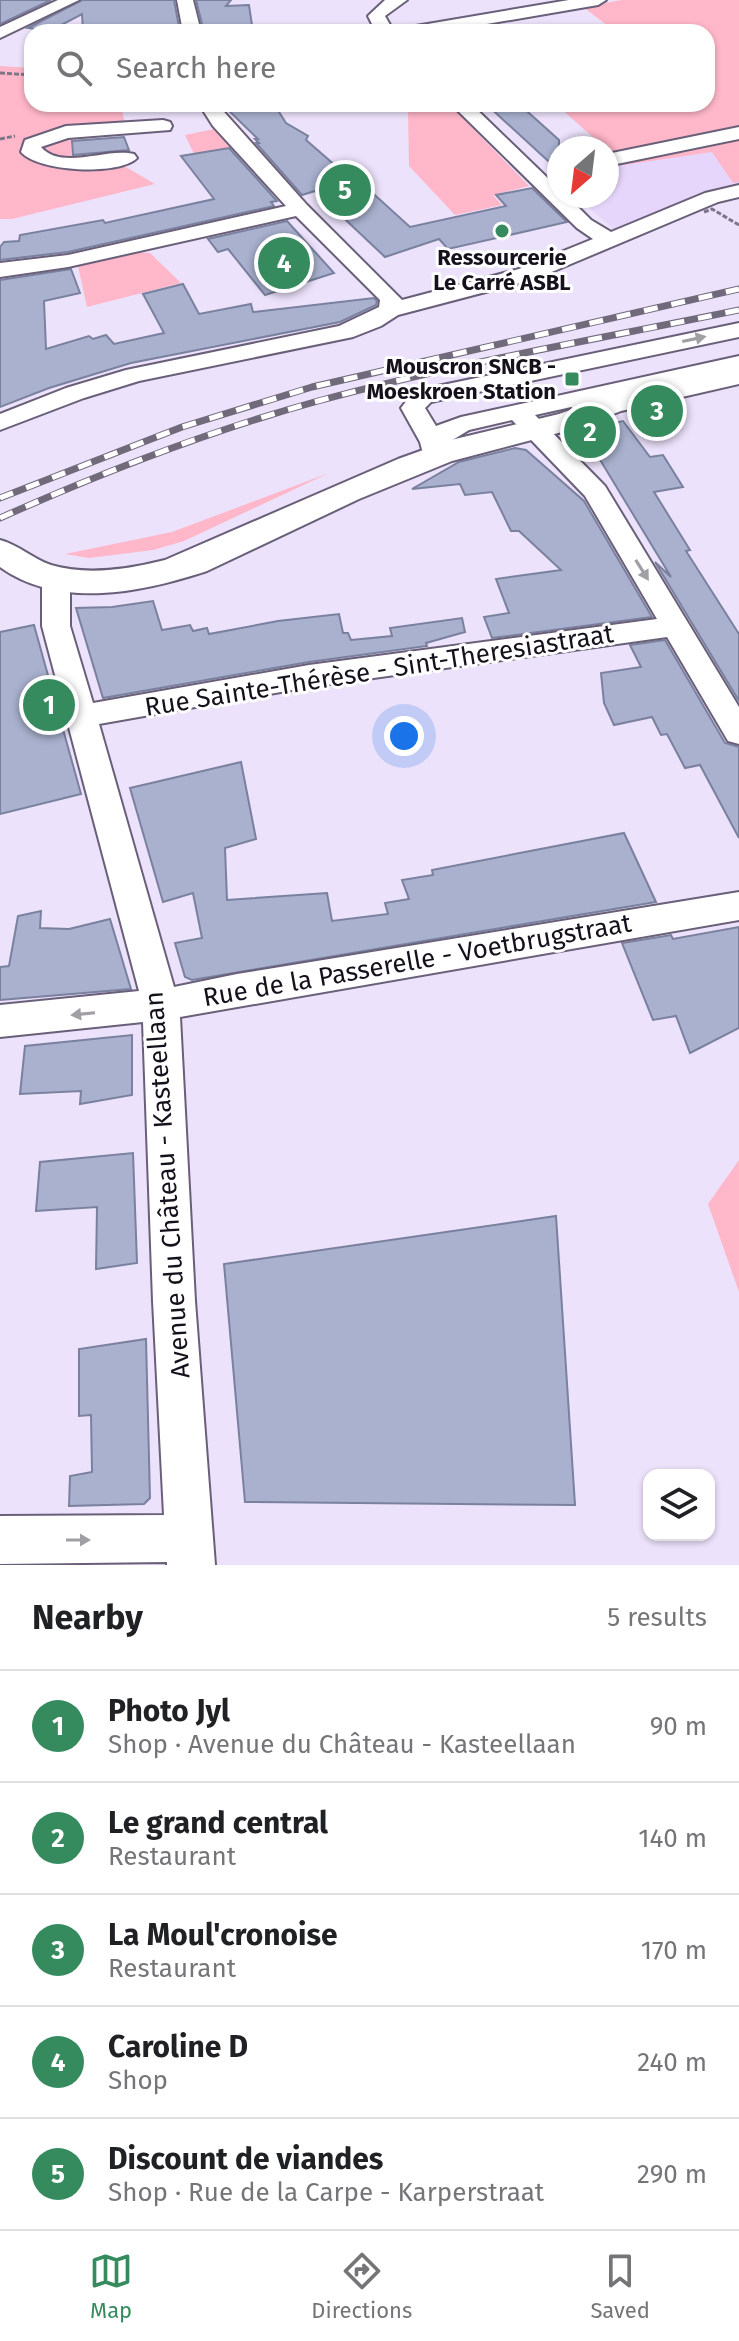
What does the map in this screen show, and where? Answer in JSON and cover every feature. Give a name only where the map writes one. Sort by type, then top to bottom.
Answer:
[{"type":"main road","points":[[0,551],[23,568],[56,579],[109,579],[182,567],[433,449],[525,420],[579,419],[611,404],[739,375]]},
{"type":"street","points":[[0,33],[71,0]]},
{"type":"street","points":[[185,0],[190,24]]},
{"type":"street","points":[[380,24],[376,16],[385,6],[399,0]]},
{"type":"street","points":[[457,24],[598,0]]},
{"type":"street","points":[[202,125],[206,112]]},
{"type":"street","points":[[468,112],[589,228],[611,241]]},
{"type":"street","points":[[136,115],[165,124]]},
{"type":"street","points":[[127,158],[104,162],[55,161],[31,152],[32,144],[66,132],[165,124],[202,125],[300,209],[391,299],[390,310]]},
{"type":"street","points":[[619,158],[739,133]]},
{"type":"street","points":[[534,174],[547,171]]},
{"type":"street","points":[[0,423],[121,378],[345,332],[373,321],[390,310],[504,282],[611,241],[712,197],[739,191]]},
{"type":"street","points":[[0,270],[68,261],[300,209]]},
{"type":"street","points":[[433,449],[413,408],[423,396],[739,330]]},
{"type":"street","points":[[739,363],[525,420],[596,492],[739,733]]},
{"type":"street","name":"Avenue du Château - Kasteellaan","points":[[56,579],[56,626],[161,1005],[174,1301],[190,1552]]},
{"type":"street","name":"Rue Sainte-Thérèse - Sint-Theresiastraat","points":[[82,716],[309,676],[676,626]]},
{"type":"street","name":"Rue de la Passerelle - Voetbrugstraat","points":[[0,1021],[161,1005],[237,989],[739,906]]},
{"type":"street","points":[[0,1540],[190,1552]]},
{"type":"path","points":[[0,73],[24,74]]},
{"type":"path","points":[[704,212],[712,209],[739,225]]},
{"type":"shaded area","points":[[622,0],[739,0],[739,182],[733,183],[712,152],[624,165],[619,161],[619,136],[592,136],[565,112],[715,112],[715,24],[605,24],[583,7]]},
{"type":"shaded area","points":[[739,0],[739,183],[619,234],[590,208],[619,208],[619,166],[624,165],[619,161],[619,136],[592,136],[565,112],[715,112],[715,24],[647,24]]},
{"type":"shaded area","points":[[0,66],[24,68],[24,112],[122,112],[126,128],[71,135],[72,162],[121,164],[155,184],[12,219],[0,219]]},
{"type":"shaded area","points":[[408,112],[457,112],[529,186],[493,195],[502,205],[455,215],[409,166]]},
{"type":"shaded area","points":[[214,129],[235,147],[194,154],[185,135]]},
{"type":"shaded area","points":[[137,252],[150,253],[181,283],[87,307],[78,266]]},
{"type":"shaded area","points":[[329,473],[184,541],[153,550],[89,558],[65,554],[172,532]]},
{"type":"shaded area","points":[[739,1160],[739,1292],[708,1204]]},
{"type":"building","points":[[0,0],[51,0],[0,24]]},
{"type":"building","points":[[82,0],[174,0],[178,24],[83,24],[82,14],[63,24],[36,24]]},
{"type":"building","points":[[196,0],[231,0],[226,6],[249,5],[252,24],[202,24]]},
{"type":"building","points":[[230,112],[279,112],[286,123],[308,136],[306,140],[344,173],[355,177],[410,227],[506,206],[496,195],[532,188],[547,203],[547,208],[553,208],[567,222],[448,249],[439,239],[385,257],[315,191],[302,195],[255,139],[258,139]]},
{"type":"building","points":[[495,112],[528,112],[555,136],[547,136],[547,160]]},
{"type":"building","points":[[124,137],[129,150],[73,155],[72,141]]},
{"type":"building","points":[[229,148],[277,201],[271,202],[274,206],[68,252],[0,260],[0,247],[4,242],[19,241],[20,235],[103,220],[105,223],[214,199],[181,156]]},
{"type":"building","points":[[287,221],[334,273],[265,295],[228,249],[218,252],[208,239]]},
{"type":"building","points":[[71,269],[80,293],[44,301],[46,349],[89,336],[93,339],[106,335],[114,344],[164,333],[143,294],[183,284],[199,314],[251,304],[253,312],[374,298],[377,301],[376,305],[340,322],[131,363],[49,388],[0,407],[0,280]]},
{"type":"building","points":[[623,421],[650,457],[663,455],[683,487],[654,492],[690,550],[686,551],[739,634],[739,701],[655,562],[671,577],[582,430]]},
{"type":"building","points":[[515,448],[526,450],[584,501],[652,617],[492,638],[484,617],[509,613],[496,579],[561,570],[519,531],[511,531],[492,492],[465,495],[460,484],[412,489],[459,462]]},
{"type":"building","points":[[153,601],[162,630],[190,625],[193,631],[207,628],[209,634],[339,614],[343,633],[348,633],[351,640],[392,636],[390,628],[462,618],[465,632],[426,643],[427,646],[309,662],[103,698],[76,608]]},
{"type":"building","points":[[34,625],[81,794],[0,814],[0,632]]},
{"type":"building","points":[[665,640],[725,743],[739,747],[739,838],[700,765],[685,768],[667,734],[661,735],[652,717],[614,725],[604,703],[601,673],[641,667],[630,645]]},
{"type":"building","points":[[241,762],[256,839],[225,848],[227,900],[327,893],[332,921],[388,914],[385,903],[409,899],[402,880],[433,875],[432,870],[624,833],[656,902],[192,980],[185,977],[175,943],[202,938],[193,893],[163,902],[130,788]]},
{"type":"building","points":[[41,911],[40,928],[69,929],[110,919],[131,989],[0,1000],[0,967],[9,966],[18,916]]},
{"type":"building","points":[[739,927],[739,1028],[690,1053],[676,1016],[653,1020],[622,943],[671,935],[673,939]]},
{"type":"building","points":[[132,1035],[132,1095],[80,1104],[81,1091],[20,1094],[25,1046]]},
{"type":"building","points":[[133,1153],[137,1263],[96,1269],[97,1207],[36,1211],[40,1162]]},
{"type":"building","points":[[556,1216],[575,1505],[245,1502],[224,1264]]},
{"type":"building","points":[[146,1339],[150,1498],[144,1504],[69,1506],[70,1476],[92,1472],[91,1415],[79,1416],[79,1349]]},
{"type":"railway","points":[[0,498],[182,427],[312,387],[739,289]]},
{"type":"railway","points":[[0,518],[157,454],[237,425],[318,401],[475,363],[739,310]]},
{"type":"place","name":"Discount de viandes","points":[[345,190]]},
{"type":"place","name":"Ressourcerie Le Carré ASBL","points":[[502,231]]},
{"type":"place","name":"Caroline D","points":[[284,263]]},
{"type":"place","name":"Mouscron SNCB - Moeskroen Station","points":[[572,379]]},
{"type":"place","name":"La Moul'cronoise","points":[[657,411]]},
{"type":"place","name":"Le grand central","points":[[590,432]]},
{"type":"place","name":"Photo Jyl","points":[[49,705]]}]
